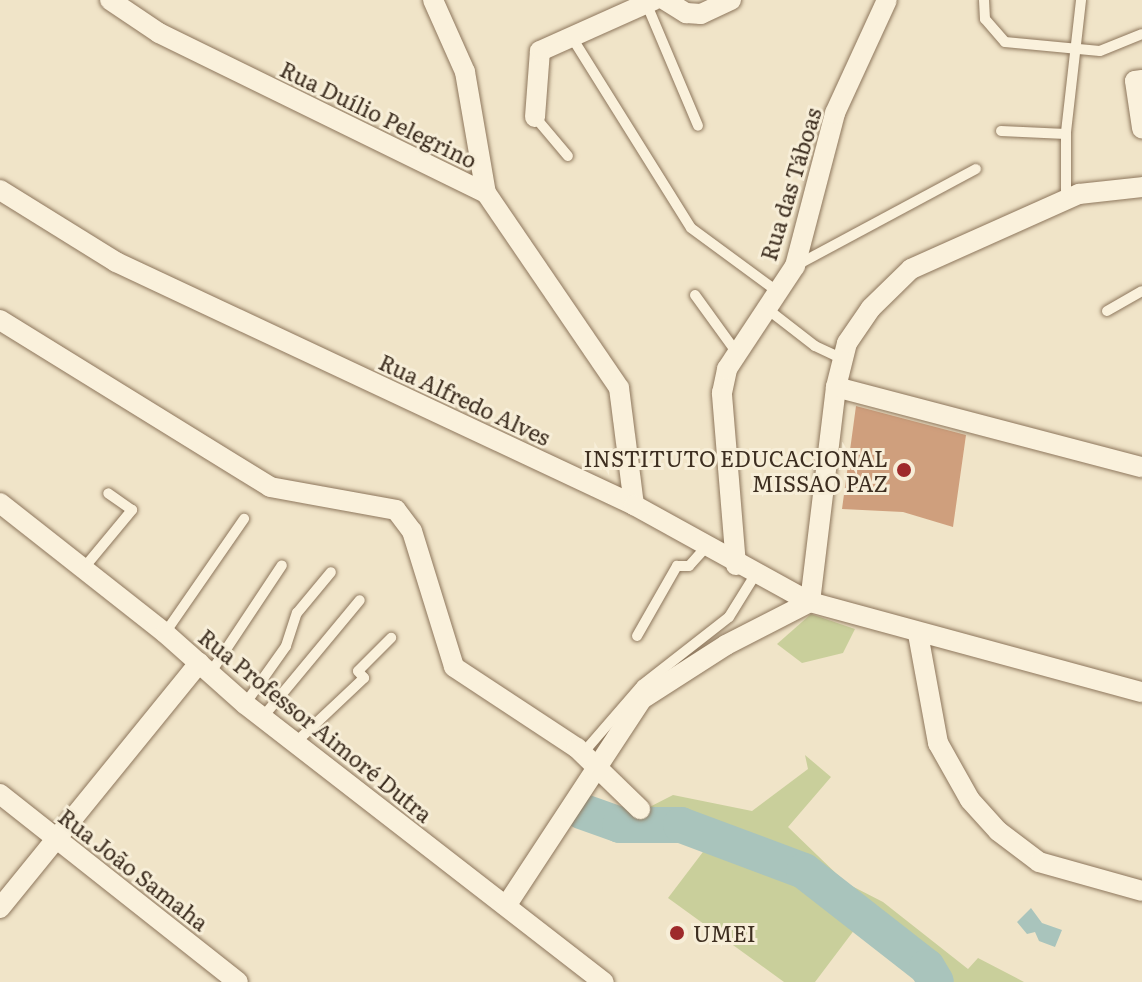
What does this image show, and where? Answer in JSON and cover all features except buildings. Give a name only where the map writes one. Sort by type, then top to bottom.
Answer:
[{"type":"street","name":"Rua Duílio Pelegrino","points":[[110,0],[159,33],[486,193],[619,388],[634,505]]},
{"type":"street","points":[[433,0],[465,72],[486,193]]},
{"type":"street","points":[[535,117],[540,51],[655,2],[686,13],[701,14],[731,0]]},
{"type":"street","name":"Rua das Táboas","points":[[736,565],[722,393],[737,353],[795,266],[835,113],[887,0]]},
{"type":"street","points":[[1142,80],[1135,81],[1142,128]]},
{"type":"street","points":[[506,906],[589,758],[642,699],[659,685],[810,602],[836,387],[843,359],[871,308],[911,269],[1066,199],[1142,187]]},
{"type":"street","name":"Rua Alfredo Alves","points":[[0,190],[116,262],[634,505],[736,565],[810,602],[918,634],[1142,692]]},
{"type":"street","points":[[0,320],[270,487],[396,510],[412,531],[454,667],[589,758],[640,809]]},
{"type":"street","points":[[836,387],[1142,467]]},
{"type":"street","name":"Rua Professor Aimoré Dutra","points":[[0,503],[165,633],[262,718],[604,982]]},
{"type":"street","points":[[918,634],[938,743],[970,800],[998,831],[1039,862],[1142,891]]},
{"type":"street","points":[[0,908],[205,667]]},
{"type":"street","name":"Rua João Samaha","points":[[0,794],[238,982]]},
{"type":"lane","points":[[984,0],[985,19],[1005,42],[1100,51],[1142,34]]},
{"type":"lane","points":[[1066,199],[1066,134],[1072,50],[1081,0]]},
{"type":"lane","points":[[655,2],[698,126]]},
{"type":"lane","points":[[571,36],[691,228],[772,300],[815,346],[843,359]]},
{"type":"lane","points":[[535,117],[568,156]]},
{"type":"lane","points":[[1001,131],[1066,134]]},
{"type":"lane","points":[[795,266],[976,169]]},
{"type":"lane","points":[[1107,311],[1142,291]]},
{"type":"lane","points":[[695,295],[737,353]]},
{"type":"lane","points":[[83,569],[132,510],[108,493]]},
{"type":"lane","points":[[165,633],[244,519]]},
{"type":"lane","points":[[637,636],[677,566],[689,566],[706,547]]},
{"type":"lane","points":[[205,667],[282,565]]},
{"type":"lane","points":[[245,704],[286,646],[297,613],[331,572]]},
{"type":"lane","points":[[589,758],[642,685],[729,617],[755,575]]},
{"type":"lane","points":[[262,718],[360,600]]},
{"type":"lane","points":[[295,743],[364,678],[358,671],[391,638]]},
{"type":"green space","points":[[811,614],[855,629],[843,653],[802,663],[777,644]]},
{"type":"green space","points":[[805,755],[831,777],[788,827],[846,883],[883,902],[968,969],[978,958],[1024,982],[933,982],[863,926],[855,929],[815,982],[784,982],[668,898],[709,844],[653,835],[628,818],[673,795],[752,811],[808,769]]},
{"type":"water","points":[[1031,908],[1042,923],[1062,930],[1055,947],[1039,941],[1035,932],[1027,934],[1017,922]]},
{"type":"waterway","points":[[581,811],[620,825],[681,825],[804,871],[927,967],[936,982]]},
{"type":"place","name":"INSTITUTO EDUCACIONAL MISSAO PAZ","points":[[904,470]]},
{"type":"place","name":"UMEI","points":[[677,933]]}]
